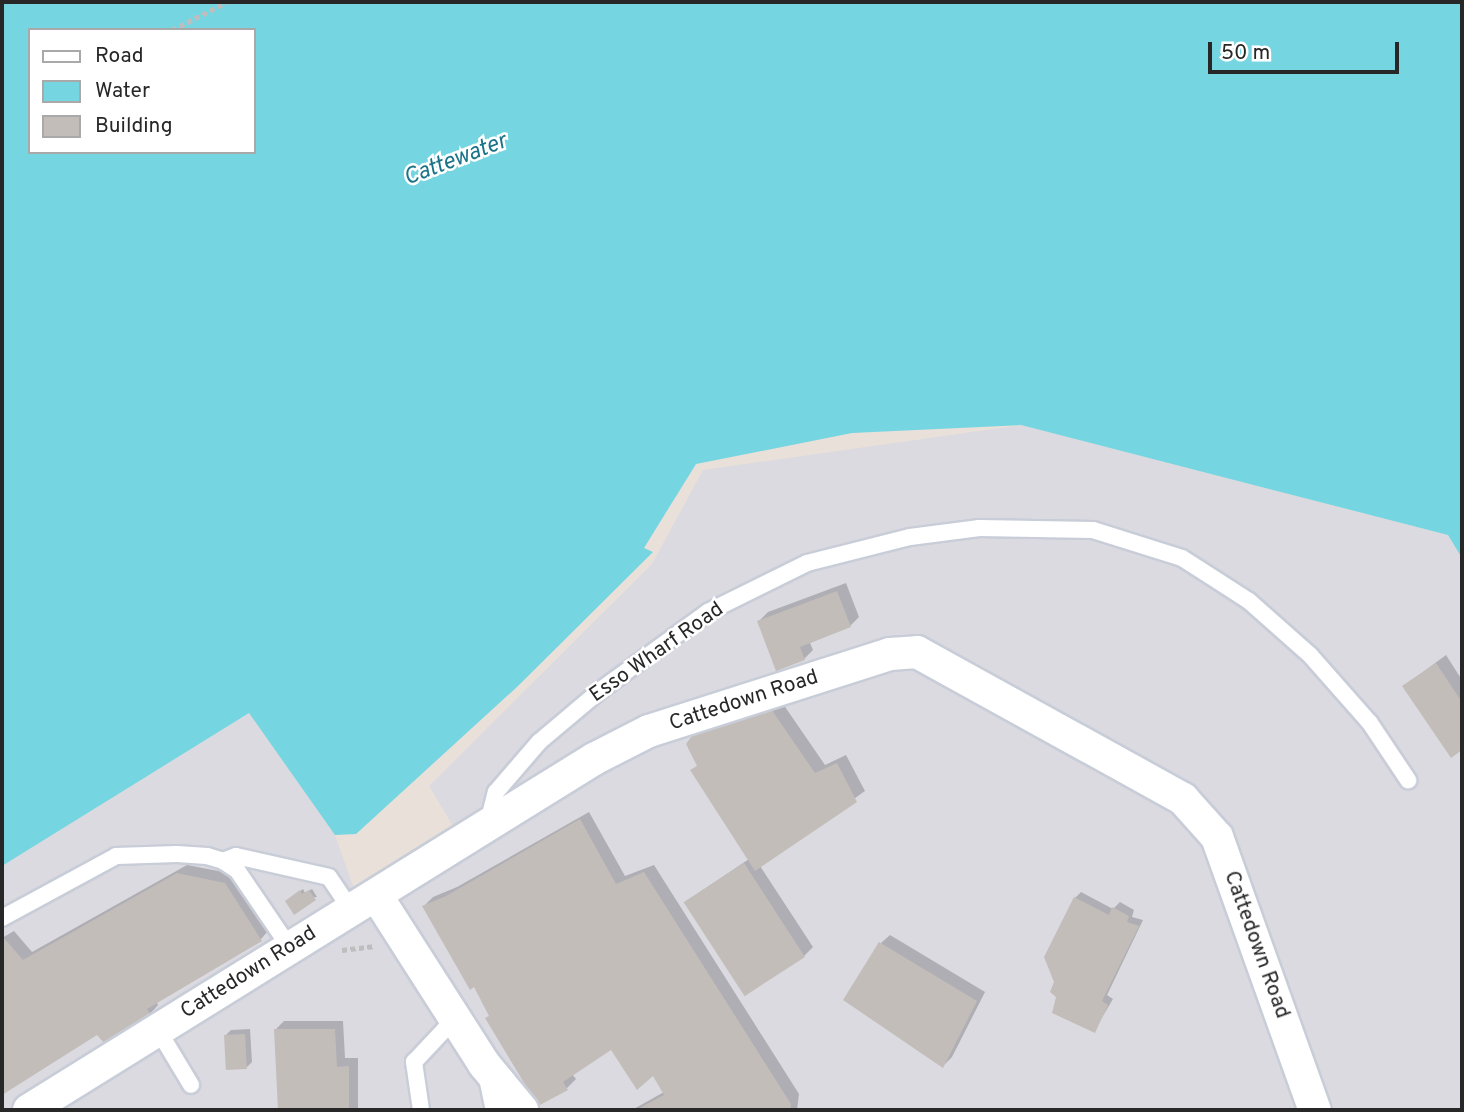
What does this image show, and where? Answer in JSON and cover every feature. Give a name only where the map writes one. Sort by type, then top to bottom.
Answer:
[{"type":"street","name":"Cattedown Road","points":[[29,1110],[594,759],[649,731],[890,654],[917,652],[1183,799],[1217,837],[1315,1110]]},
{"type":"street","points":[[363,902],[457,1020],[484,1064],[522,1110]]},
{"type":"lane","name":"Esso Wharf Road","points":[[488,825],[496,792],[539,742],[602,689],[708,612],[807,563],[910,537],[979,528],[1093,530],[1182,558],[1249,601],[1310,655],[1370,723],[1408,780]]},
{"type":"lane","points":[[2,918],[116,856],[177,853],[223,861],[237,870],[290,948]]},
{"type":"lane","points":[[223,861],[236,856],[329,877],[363,902]]},
{"type":"lane","points":[[421,1110],[414,1062],[457,1020]]},
{"type":"lane","points":[[158,1030],[191,1085]]},
{"type":"lane","points":[[484,1064],[494,1110]]},
{"type":"path","points":[[176,28],[227,2]]},
{"type":"shaded area","points":[[1021,425],[1448,535],[1462,558],[1462,1110],[2,1110],[2,866],[249,713],[335,835],[358,900],[456,831],[429,786],[652,564],[703,470]]},
{"type":"water","name":"Cattewater","points":[[2,2],[1462,2],[1462,558],[1448,535],[1021,425],[852,433],[696,464],[644,548],[653,552],[518,686],[356,834],[335,835],[249,713],[2,866]]},
{"type":"building","points":[[837,591],[851,627],[800,647],[805,660],[776,671],[757,621]]},
{"type":"building","points":[[1436,663],[1462,702],[1462,750],[1451,758],[1402,686]]},
{"type":"building","points":[[769,706],[815,773],[837,763],[857,802],[755,871],[690,770],[697,766],[686,744],[699,726]]},
{"type":"building","points":[[580,819],[616,884],[644,872],[791,1104],[790,1110],[636,1110],[664,1095],[653,1076],[637,1090],[611,1050],[563,1082],[568,1090],[538,1106],[485,1018],[489,1016],[474,987],[470,990],[422,906],[446,896]]},
{"type":"building","points":[[744,863],[805,957],[745,996],[684,902]]},
{"type":"building","points":[[177,873],[225,883],[262,941],[147,1009],[151,1015],[104,1043],[97,1035],[2,1095],[2,940],[4,938],[23,960]]},
{"type":"building","points":[[300,890],[302,894],[309,890],[316,900],[294,915],[285,901]]},
{"type":"building","points":[[1074,897],[1109,915],[1112,907],[1129,916],[1127,922],[1139,926],[1102,1001],[1108,1005],[1095,1033],[1052,1013],[1056,997],[1050,992],[1054,982],[1044,957]]},
{"type":"building","points":[[879,942],[977,1001],[943,1068],[843,1000]]},
{"type":"building","points":[[274,1029],[335,1029],[337,1067],[349,1066],[349,1110],[278,1110]]},
{"type":"building","points":[[245,1034],[247,1069],[226,1070],[224,1035]]}]
